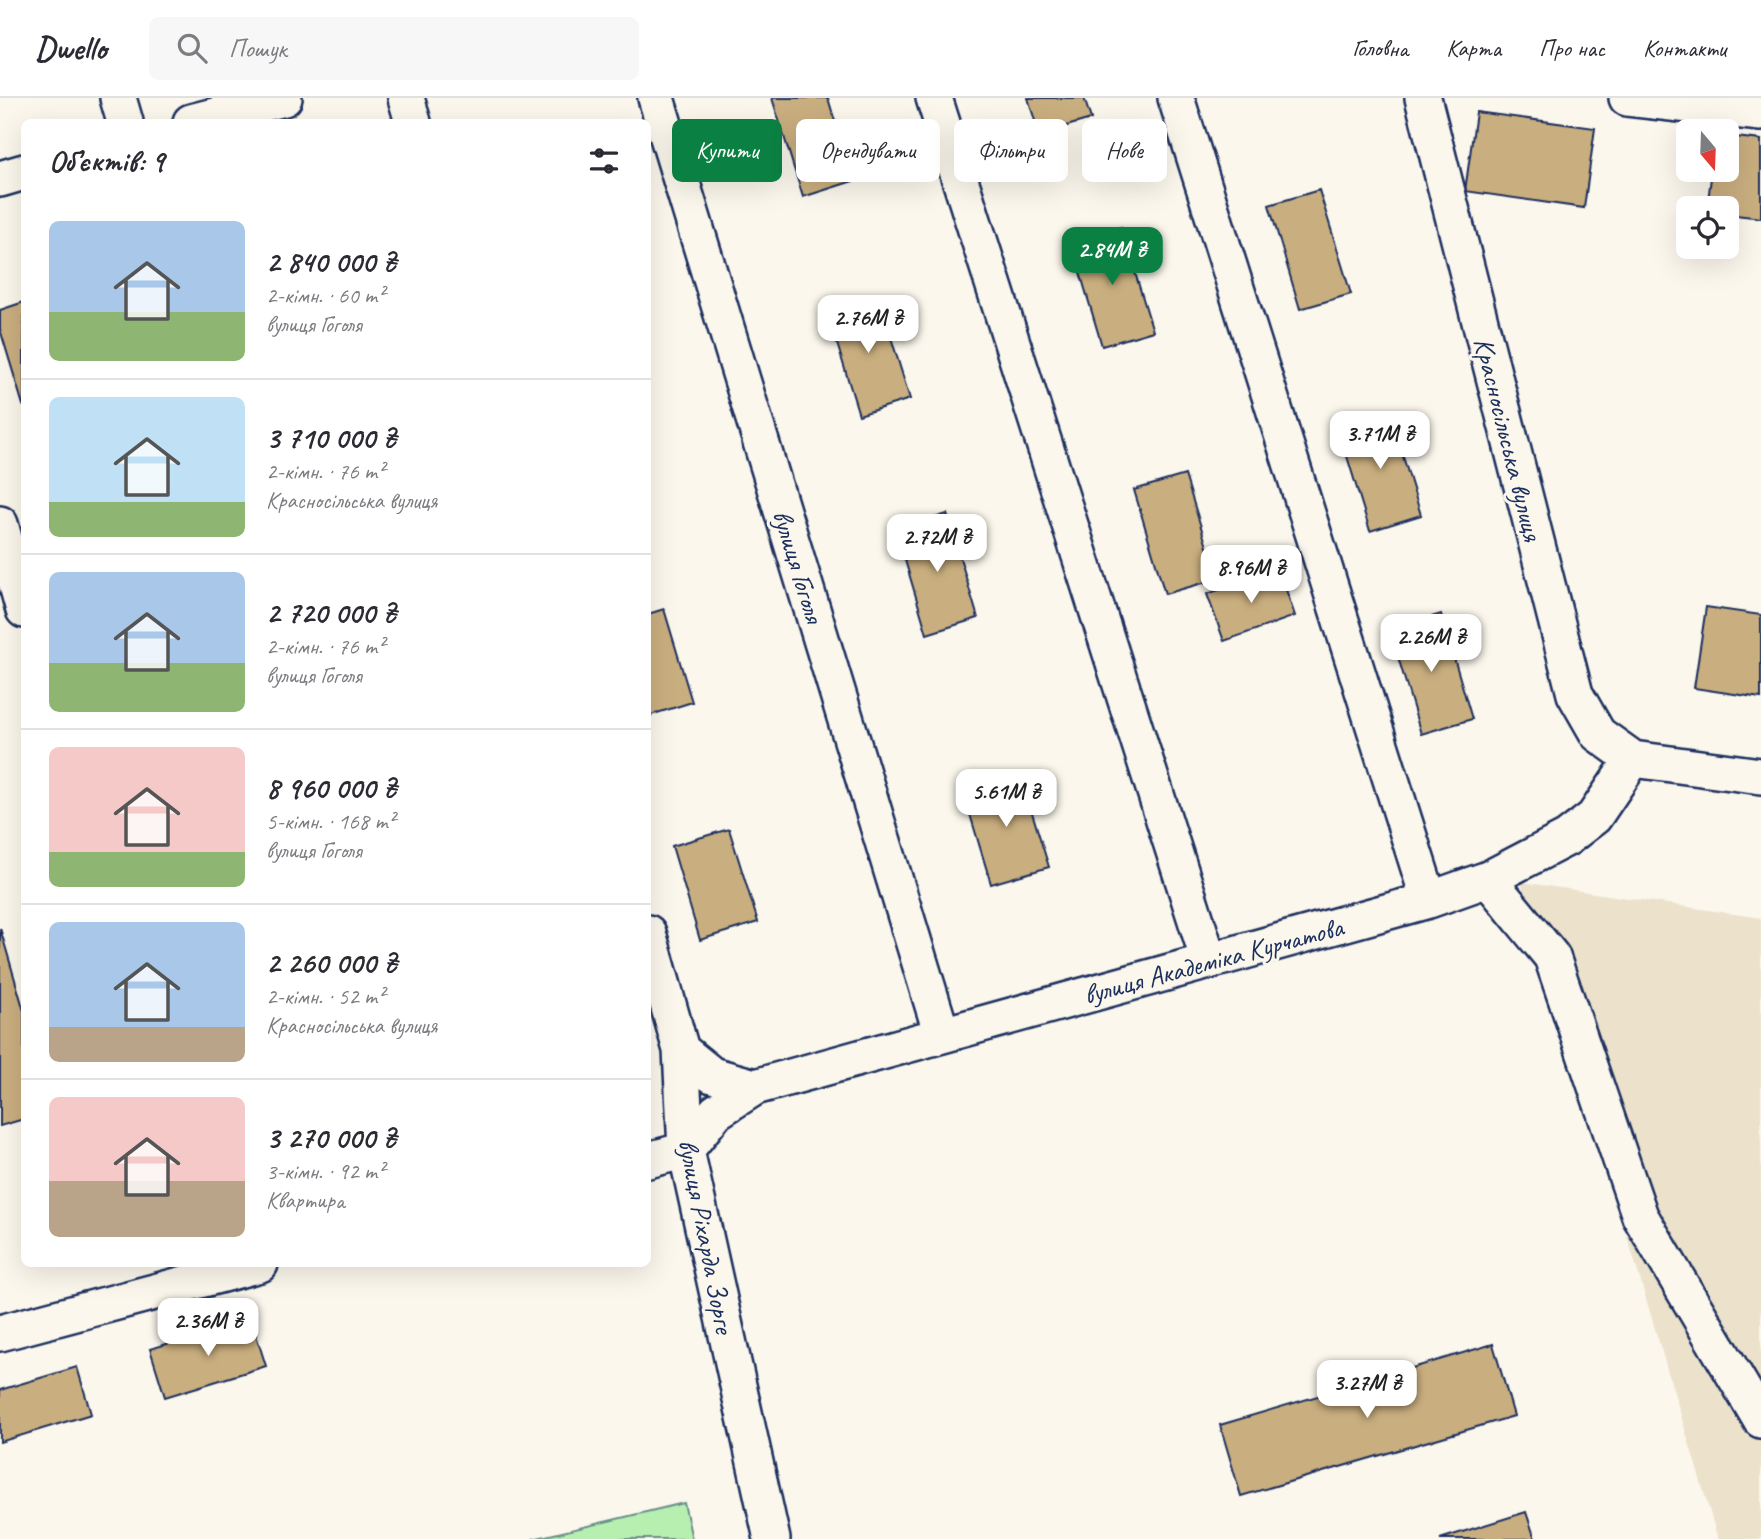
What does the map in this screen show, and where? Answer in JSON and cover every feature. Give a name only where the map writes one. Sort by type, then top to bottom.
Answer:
[{"type":"street","points":[[118,98],[124,119]]},
{"type":"street","points":[[203,119],[284,98]]},
{"type":"street","points":[[406,98],[412,119]]},
{"type":"street","name":"вулиця Гоголя","points":[[656,98],[942,1035]]},
{"type":"street","points":[[934,98],[1209,961]]},
{"type":"street","points":[[1176,98],[1429,900]]},
{"type":"street","name":"Красносільська вулиця","points":[[1423,98],[1574,694],[1598,734],[1633,759]]},
{"type":"street","points":[[1627,98],[1761,113]]},
{"type":"street","points":[[0,179],[21,173]]},
{"type":"street","points":[[0,524],[21,599]]},
{"type":"street","points":[[1633,759],[1761,776]]},
{"type":"street","name":"вулиця Академіка Курчатова","points":[[686,1150],[716,1112],[755,1087],[1429,900],[1488,879],[1567,838],[1594,817],[1633,759]]},
{"type":"street","points":[[1488,879],[1552,957],[1640,1216],[1761,1420]]},
{"type":"street","name":"вулиця Ріхарда Зорге","points":[[651,944],[681,1050],[686,1150],[772,1539]]},
{"type":"street","points":[[681,1050],[712,1075],[755,1087]]},
{"type":"street","points":[[651,1159],[686,1150]]},
{"type":"street","points":[[0,1333],[212,1270],[236,1267]]},
{"type":"shaded area","points":[[1521,882],[1761,918],[1761,1539],[1718,1539]]},
{"type":"green space","points":[[684,1503],[692,1539],[533,1539]]},
{"type":"building","points":[[772,98],[828,98],[834,119],[796,119],[796,175],[782,130],[782,119],[779,119]]},
{"type":"building","points":[[1028,98],[1084,98],[1091,119],[1082,119],[1082,122],[1068,126],[1068,119],[1034,119]]},
{"type":"building","points":[[1476,112],[1595,128],[1584,208],[1465,191]]},
{"type":"building","points":[[1740,138],[1761,140],[1761,218],[1739,215],[1739,196],[1709,196],[1710,182],[1740,182]]},
{"type":"building","points":[[798,182],[850,182],[803,197]]},
{"type":"building","points":[[1319,190],[1351,294],[1300,309],[1269,205]]},
{"type":"building","points":[[1121,227],[1153,331],[1102,346],[1071,242]]},
{"type":"building","points":[[878,295],[910,399],[859,415],[827,311]]},
{"type":"building","points":[[21,303],[21,398],[0,329],[0,310]]},
{"type":"building","points":[[1389,411],[1421,515],[1370,531],[1338,427]]},
{"type":"building","points":[[1185,475],[1217,579],[1165,594],[1134,490]]},
{"type":"building","points":[[947,514],[978,618],[927,634],[896,530]]},
{"type":"building","points":[[1279,569],[1295,616],[1224,641],[1207,594]]},
{"type":"building","points":[[1706,607],[1761,615],[1761,698],[1694,688]]},
{"type":"building","points":[[664,609],[692,702],[651,715],[651,613]]},
{"type":"building","points":[[1441,614],[1472,719],[1421,734],[1390,630]]},
{"type":"building","points":[[1020,774],[1049,867],[991,884],[963,791]]},
{"type":"building","points":[[729,829],[758,922],[700,940],[672,846]]},
{"type":"building","points":[[0,928],[21,1001],[21,1120],[0,1126]]},
{"type":"building","points":[[251,1319],[266,1366],[165,1397],[150,1349]]},
{"type":"building","points":[[1493,1344],[1514,1416],[1241,1496],[1220,1425]]},
{"type":"building","points":[[77,1367],[91,1414],[0,1442],[0,1390]]},
{"type":"building","points":[[1526,1512],[1535,1539],[1440,1539]]}]
